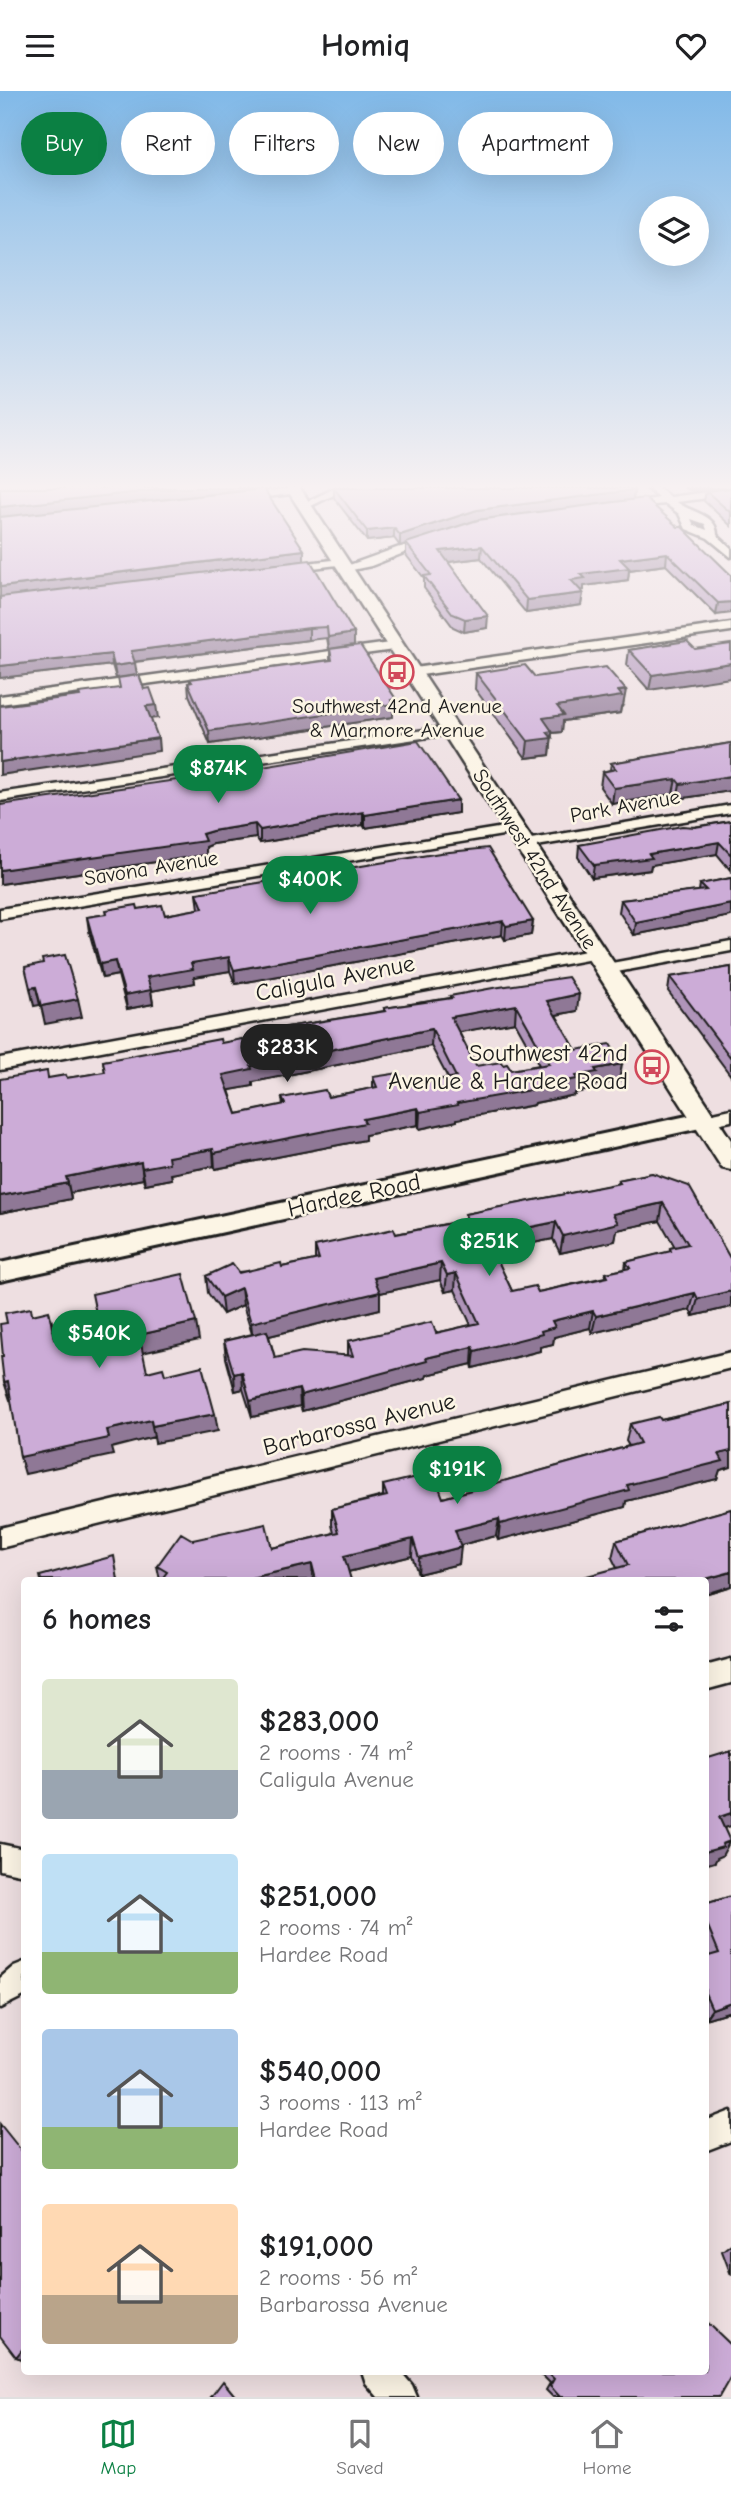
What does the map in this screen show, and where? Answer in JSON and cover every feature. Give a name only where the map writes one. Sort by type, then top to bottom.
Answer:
[{"type":"main road","name":"Southwest 42nd Avenue","points":[[364,596],[731,1161]]},
{"type":"street","points":[[414,672],[731,627]]},
{"type":"street","points":[[0,700],[397,646]]},
{"type":"street","points":[[0,797],[451,730]]},
{"type":"street","name":"Park Avenue","points":[[521,837],[731,809]]},
{"type":"street","name":"Savona Avenue","points":[[0,914],[521,837]]},
{"type":"street","name":"Caligula Avenue","points":[[0,1064],[602,961],[731,946]]},
{"type":"street","points":[[706,1121],[731,1115]]},
{"type":"street","name":"Hardee Road","points":[[1,1271],[706,1121]]},
{"type":"street","name":"Barbarossa Avenue","points":[[0,1538],[731,1360]]},
{"type":"street","points":[[709,1677],[731,1671]]},
{"type":"street","points":[[0,1857],[21,1861]]},
{"type":"street","points":[[709,2134],[731,2126]]},
{"type":"street","points":[[381,2375],[400,2397]]},
{"type":"building","points":[[331,596],[354,633],[328,637],[327,627],[309,628],[131,651],[135,663],[114,666],[111,654],[0,666],[0,597]]},
{"type":"building","points":[[439,596],[473,596],[488,616],[465,619],[453,614]]},
{"type":"building","points":[[523,596],[562,596],[527,600]]},
{"type":"building","points":[[710,596],[731,596],[731,602],[718,603]]},
{"type":"building","points":[[687,641],[695,649],[731,644],[731,663],[652,675],[629,650]]},
{"type":"building","points":[[360,645],[396,699],[391,700],[393,704],[209,731],[188,683],[192,682],[190,679],[332,660],[330,649]]},
{"type":"building","points":[[525,665],[535,677],[606,667],[626,690],[618,691],[622,696],[557,706],[564,715],[543,718],[552,731],[547,732],[552,738],[528,741],[476,673]]},
{"type":"building","points":[[139,675],[144,689],[150,688],[156,705],[146,706],[158,738],[0,762],[0,706],[120,688],[118,678]]},
{"type":"building","points":[[418,741],[458,800],[365,815],[363,812],[260,830],[255,824],[202,834],[205,841],[0,870],[0,805],[233,772]]},
{"type":"building","points":[[731,743],[731,776],[680,784],[676,779],[614,788],[602,772],[616,769],[611,763]]},
{"type":"building","points":[[731,821],[731,855],[719,842],[649,854],[652,858],[594,865],[579,845],[682,826],[695,827]]},
{"type":"building","points":[[488,848],[533,921],[506,926],[503,921],[234,970],[229,957],[191,963],[193,969],[147,977],[151,990],[125,995],[115,961],[100,964],[87,917],[107,914],[106,910],[137,905],[138,909],[162,905],[165,915],[203,908],[197,893],[440,853]]},
{"type":"building","points":[[731,878],[731,904],[636,923],[621,900],[706,890],[700,884]]},
{"type":"building","points":[[65,955],[78,999],[41,1006],[36,987],[30,988],[25,967],[43,963],[42,959]]},
{"type":"building","points":[[731,967],[731,1058],[670,977]]},
{"type":"building","points":[[568,977],[579,994],[547,1001],[576,1050],[610,1044],[622,1064],[595,1069],[597,1072],[576,1076],[577,1079],[535,1087],[536,1089],[420,1112],[418,1108],[363,1119],[365,1123],[214,1153],[213,1149],[168,1157],[169,1163],[142,1168],[141,1162],[66,1177],[68,1183],[0,1196],[0,1079],[47,1071],[48,1078],[105,1072],[103,1061],[220,1039],[221,1043],[242,1039],[245,1048],[291,1039],[286,1027],[386,1011],[384,1008],[452,998],[450,996]],"holes":[[[516,1005],[549,1064],[511,1070],[507,1064],[503,1065],[501,1062],[476,1066],[451,1017]],[[432,1029],[456,1077],[405,1086],[399,1073],[373,1077],[377,1087],[328,1097],[325,1090],[282,1098],[285,1104],[237,1114],[223,1075],[252,1069],[251,1066]]]},
{"type":"building","points":[[652,1173],[689,1186],[731,1258],[731,1291],[698,1299],[695,1293],[596,1316],[593,1311],[552,1321],[555,1327],[541,1331],[542,1334],[475,1351],[473,1347],[426,1358],[427,1361],[301,1395],[299,1389],[250,1401],[242,1372],[234,1374],[224,1341],[267,1331],[275,1358],[302,1352],[353,1356],[348,1341],[432,1322],[436,1333],[479,1323],[456,1273],[447,1275],[441,1263],[374,1278],[380,1292],[251,1323],[241,1288],[221,1297],[206,1276],[232,1264],[239,1273],[281,1263],[282,1267],[319,1259],[315,1246],[394,1229],[396,1234],[467,1220],[465,1214],[620,1183],[618,1180]],"holes":[[[663,1203],[688,1244],[626,1262],[630,1268],[606,1273],[608,1277],[538,1292],[535,1286],[512,1291],[492,1248],[515,1241],[511,1231],[556,1222],[563,1236],[618,1223],[613,1214]]]},
{"type":"building","points":[[183,1274],[196,1322],[139,1335],[147,1372],[163,1368],[165,1375],[202,1366],[215,1414],[152,1426],[151,1420],[107,1430],[109,1438],[20,1457],[8,1381],[4,1382],[1,1356],[0,1324],[7,1323],[5,1313],[31,1308],[32,1315],[49,1311],[54,1339],[99,1328],[92,1294]]},
{"type":"building","points":[[731,1404],[731,1451],[719,1454],[723,1461],[627,1485],[629,1490],[500,1524],[499,1519],[455,1530],[461,1547],[419,1558],[413,1539],[344,1556],[350,1577],[315,1577],[312,1564],[255,1577],[163,1577],[167,1572],[157,1566],[181,1533],[193,1540],[266,1524],[272,1548],[339,1532],[332,1509],[387,1496],[383,1485],[434,1473],[443,1498],[640,1443],[630,1424],[659,1417],[661,1420]]},
{"type":"building","points":[[731,1509],[731,1572],[709,1578],[583,1577],[628,1565],[616,1541]]},
{"type":"building","points":[[114,1556],[118,1577],[40,1577]]},
{"type":"building","points":[[731,1751],[731,1813],[719,1817],[730,1841],[722,1844],[723,1847],[709,1851],[709,1758]]},
{"type":"building","points":[[731,1896],[731,2002],[712,2009],[709,2002],[709,1956],[719,1953],[709,1929],[709,1903]]},
{"type":"building","points":[[0,2124],[21,2150],[21,2351],[16,2357],[0,2336]]},
{"type":"building","points":[[709,2324],[731,2345],[731,2376],[719,2397],[560,2397],[550,2386],[554,2379],[550,2375],[709,2375]]},
{"type":"building","points":[[223,2381],[236,2397],[211,2397]]},
{"type":"place","name":"Southwest 42nd Avenue & Marmore Avenue","points":[[397,672]]},
{"type":"place","name":"Southwest 42nd Avenue & Hardee Road","points":[[652,1067]]}]
